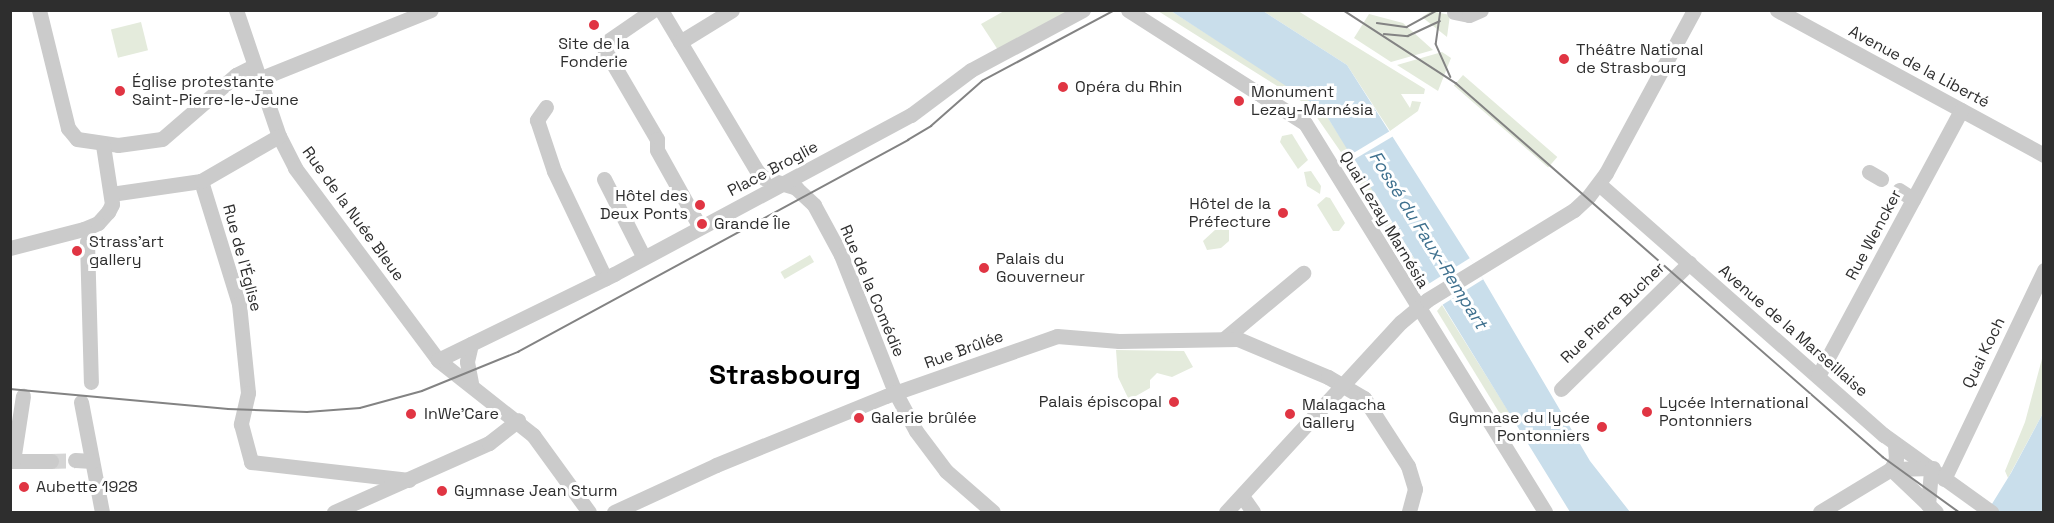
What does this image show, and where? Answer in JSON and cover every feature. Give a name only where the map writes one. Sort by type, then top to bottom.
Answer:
[{"type":"street","points":[[39,10],[70,133],[77,139],[103,145],[162,139],[236,75],[256,73],[431,10]]},
{"type":"street","name":"Rue de la Nuée Bleue","points":[[236,10],[279,136],[295,168],[438,360]]},
{"type":"street","points":[[653,10],[602,45],[697,222]]},
{"type":"street","name":"Rue de la Comédie","points":[[661,10],[757,171],[764,178],[796,188],[814,205],[841,255],[895,393],[916,431],[946,471],[993,513]]},
{"type":"street","points":[[680,42],[732,10]]},
{"type":"street","name":"Place Broglie","points":[[438,360],[605,278],[785,183],[925,107],[971,70],[1083,10]]},
{"type":"street","name":"Quai Lezay Marnésia","points":[[1128,10],[1300,117],[1422,305],[1545,513]]},
{"type":"street","points":[[1454,12],[1469,15],[1481,10]]},
{"type":"street","points":[[1226,513],[1341,384],[1422,305],[1574,210],[1599,184],[1694,10]]},
{"type":"street","name":"Avenue de la Liberté","points":[[1777,10],[2043,155]]},
{"type":"street","points":[[546,107],[537,120],[554,171],[605,278]]},
{"type":"street","name":"Rue Wencker","points":[[1818,376],[1961,110]]},
{"type":"street","points":[[111,194],[201,181],[279,136]]},
{"type":"street","points":[[10,248],[98,223],[112,204],[103,145]]},
{"type":"street","points":[[604,179],[641,252]]},
{"type":"street","name":"Rue de l'Église","points":[[201,181],[239,304],[248,393],[241,417],[251,462],[409,480]]},
{"type":"street","name":"Avenue de la Marseillaise","points":[[1599,184],[1895,444],[1991,513]]},
{"type":"street","points":[[1899,190],[1914,199]]},
{"type":"street","points":[[87,242],[91,382]]},
{"type":"street","name":"Rue Pierre Bucher","points":[[1561,389],[1689,263]]},
{"type":"street","name":"Quai Koch","points":[[1938,474],[1956,451],[2043,270]]},
{"type":"street","points":[[1225,338],[1303,273]]},
{"type":"street","name":"Rue Brûlée","points":[[614,513],[716,465],[895,393],[1044,337],[1132,341],[1225,338],[1257,345],[1341,384],[1364,398],[1408,466],[1415,489],[1409,513]]},
{"type":"street","points":[[471,344],[467,362],[471,383]]},
{"type":"street","points":[[438,360],[518,420],[589,513]]},
{"type":"street","points":[[23,396],[12,461],[51,461]]},
{"type":"street","points":[[81,402],[102,513]]},
{"type":"street","points":[[334,513],[489,443],[518,420]]},
{"type":"street","points":[[1820,513],[1891,469],[1896,459],[1895,444]]},
{"type":"street","points":[[75,460],[92,461]]},
{"type":"street","points":[[1891,469],[1938,474],[1932,509]]},
{"type":"street","points":[[1891,469],[1932,509]]},
{"type":"street","points":[[1242,496],[1253,513]]},
{"type":"green space","points":[[1004,11],[1069,11],[998,50],[981,24]]},
{"type":"green space","points":[[1158,11],[1171,11],[1311,100],[1323,110],[1351,154],[1345,158],[1309,106]]},
{"type":"green space","points":[[1263,11],[1298,11],[1425,89],[1424,94],[1401,94],[1410,108],[1412,101],[1421,102],[1418,111],[1390,131],[1347,65]]},
{"type":"green space","points":[[1431,11],[1450,15],[1447,37],[1422,17]]},
{"type":"green space","points":[[1369,14],[1403,23],[1433,50],[1391,62],[1354,38]]},
{"type":"green space","points":[[141,22],[148,50],[118,58],[111,29]]},
{"type":"green space","points":[[1442,52],[1451,58],[1438,91],[1397,65]]},
{"type":"green space","points":[[1463,75],[1557,157],[1548,168],[1454,86]]},
{"type":"green space","points":[[1292,134],[1308,160],[1298,169],[1280,142],[1282,136]]},
{"type":"green space","points":[[1356,162],[1429,284],[1422,288],[1349,166]]},
{"type":"green space","points":[[1311,171],[1321,186],[1320,194],[1307,186],[1304,172]]},
{"type":"green space","points":[[1326,197],[1330,198],[1345,223],[1339,231],[1333,231],[1317,205]]},
{"type":"green space","points":[[1216,229],[1229,230],[1229,241],[1221,248],[1207,250],[1203,241]]},
{"type":"green space","points":[[810,255],[814,262],[785,279],[781,272]]},
{"type":"green space","points":[[1442,305],[1512,417],[1505,422],[1437,311]]},
{"type":"green space","points":[[1116,350],[1184,351],[1193,367],[1172,377],[1157,373],[1150,380],[1150,388],[1129,400],[1118,377]]},
{"type":"green space","points":[[2043,355],[2043,413],[2008,478],[2005,471],[2025,422]]},
{"type":"water","name":"Fossé du Faux-Rempart","points":[[1171,11],[1263,11],[1347,65],[1483,279],[1590,461],[1630,512],[1570,512],[1323,110]]},
{"type":"water","points":[[2043,413],[2043,512],[1987,512],[2011,473]]},
{"type":"pier","points":[[1390,131],[1393,136],[1355,159],[1351,154]]},
{"type":"pier","points":[[1470,258],[1483,279],[1442,305],[1428,284]]},
{"type":"tunnel","points":[[51,461],[75,460]]},
{"type":"tram line","points":[[10,389],[228,409],[307,412],[360,408],[422,391],[518,352],[908,140],[931,126],[982,81],[1115,10]]},
{"type":"tram line","points":[[1343,10],[1456,83],[1883,457],[1959,512]]},
{"type":"tram line","points":[[1377,23],[1407,27],[1438,10]]},
{"type":"tram line","points":[[1441,10],[1436,44],[1451,77]]},
{"type":"tram line","points":[[1384,34],[1408,36],[1440,21]]},
{"type":"place","name":"Site de la Fonderie","points":[[594,25]]},
{"type":"place","name":"Théâtre National de Strasbourg","points":[[1564,59]]},
{"type":"place","name":"Opéra du Rhin","points":[[1063,87]]},
{"type":"place","name":"Église protestante Saint-Pierre-le-Jeune","points":[[120,91]]},
{"type":"place","name":"Monument Lezay-Marnésia","points":[[1239,101]]},
{"type":"place","name":"Hôtel des Deux Ponts","points":[[700,205]]},
{"type":"place","name":"Hôtel de la Préfecture","points":[[1283,213]]},
{"type":"place","name":"Grande Île","points":[[702,224]]},
{"type":"place","name":"Strass'art gallery","points":[[77,251]]},
{"type":"place","name":"Palais du Gouverneur","points":[[984,268]]},
{"type":"place","name":"Palais épiscopal","points":[[1174,402]]},
{"type":"place","name":"Lycée International Pontonniers","points":[[1647,412]]},
{"type":"place","name":"InWe'Care","points":[[411,414]]},
{"type":"place","name":"Malagacha Gallery","points":[[1290,414]]},
{"type":"place","name":"Galerie brûlée","points":[[859,418]]},
{"type":"place","name":"Gymnase du lycée Pontonniers","points":[[1602,427]]},
{"type":"place","name":"Aubette 1928","points":[[24,487]]},
{"type":"place","name":"Gymnase Jean Sturm","points":[[442,491]]},
{"type":"district","name":"Strasbourg","points":[[785,374]]}]
